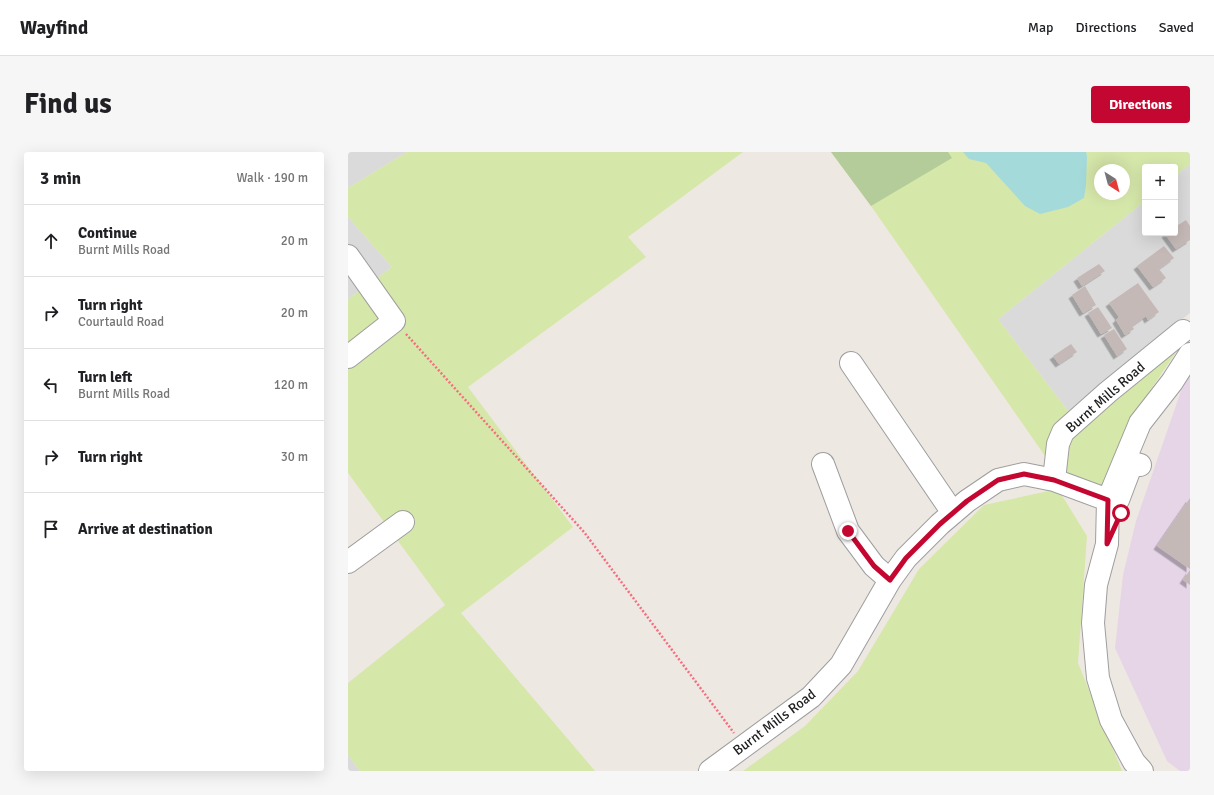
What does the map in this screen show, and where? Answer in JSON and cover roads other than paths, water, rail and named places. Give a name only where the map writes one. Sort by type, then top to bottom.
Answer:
[{"type":"street","points":[[348,256],[394,321],[348,357]]},
{"type":"street","name":"Burnt Mills Road","points":[[1054,480],[1058,444],[1063,432],[1108,392],[1183,331]]},
{"type":"street","points":[[1107,544],[1108,500],[1140,423],[1172,382],[1190,354]]},
{"type":"street","points":[[851,363],[953,513]]},
{"type":"street","points":[[1142,771],[1134,762],[1111,720],[1098,678],[1093,623],[1096,585],[1107,544],[1121,513],[1172,382]]},
{"type":"street","points":[[1108,500],[1118,500],[1132,463],[1140,464]]},
{"type":"street","points":[[823,464],[848,531],[874,566],[890,580]]},
{"type":"street","name":"Burnt Mills Road","points":[[710,771],[811,697],[841,665],[890,580],[906,558],[929,534],[967,501],[998,480],[1024,474],[1054,480],[1108,500]]},
{"type":"street","points":[[348,562],[403,522]]},
{"type":"water","points":[[963,152],[1086,152],[1086,186],[1084,198],[1068,207],[1040,214],[1025,206],[986,163],[969,159]]}]
